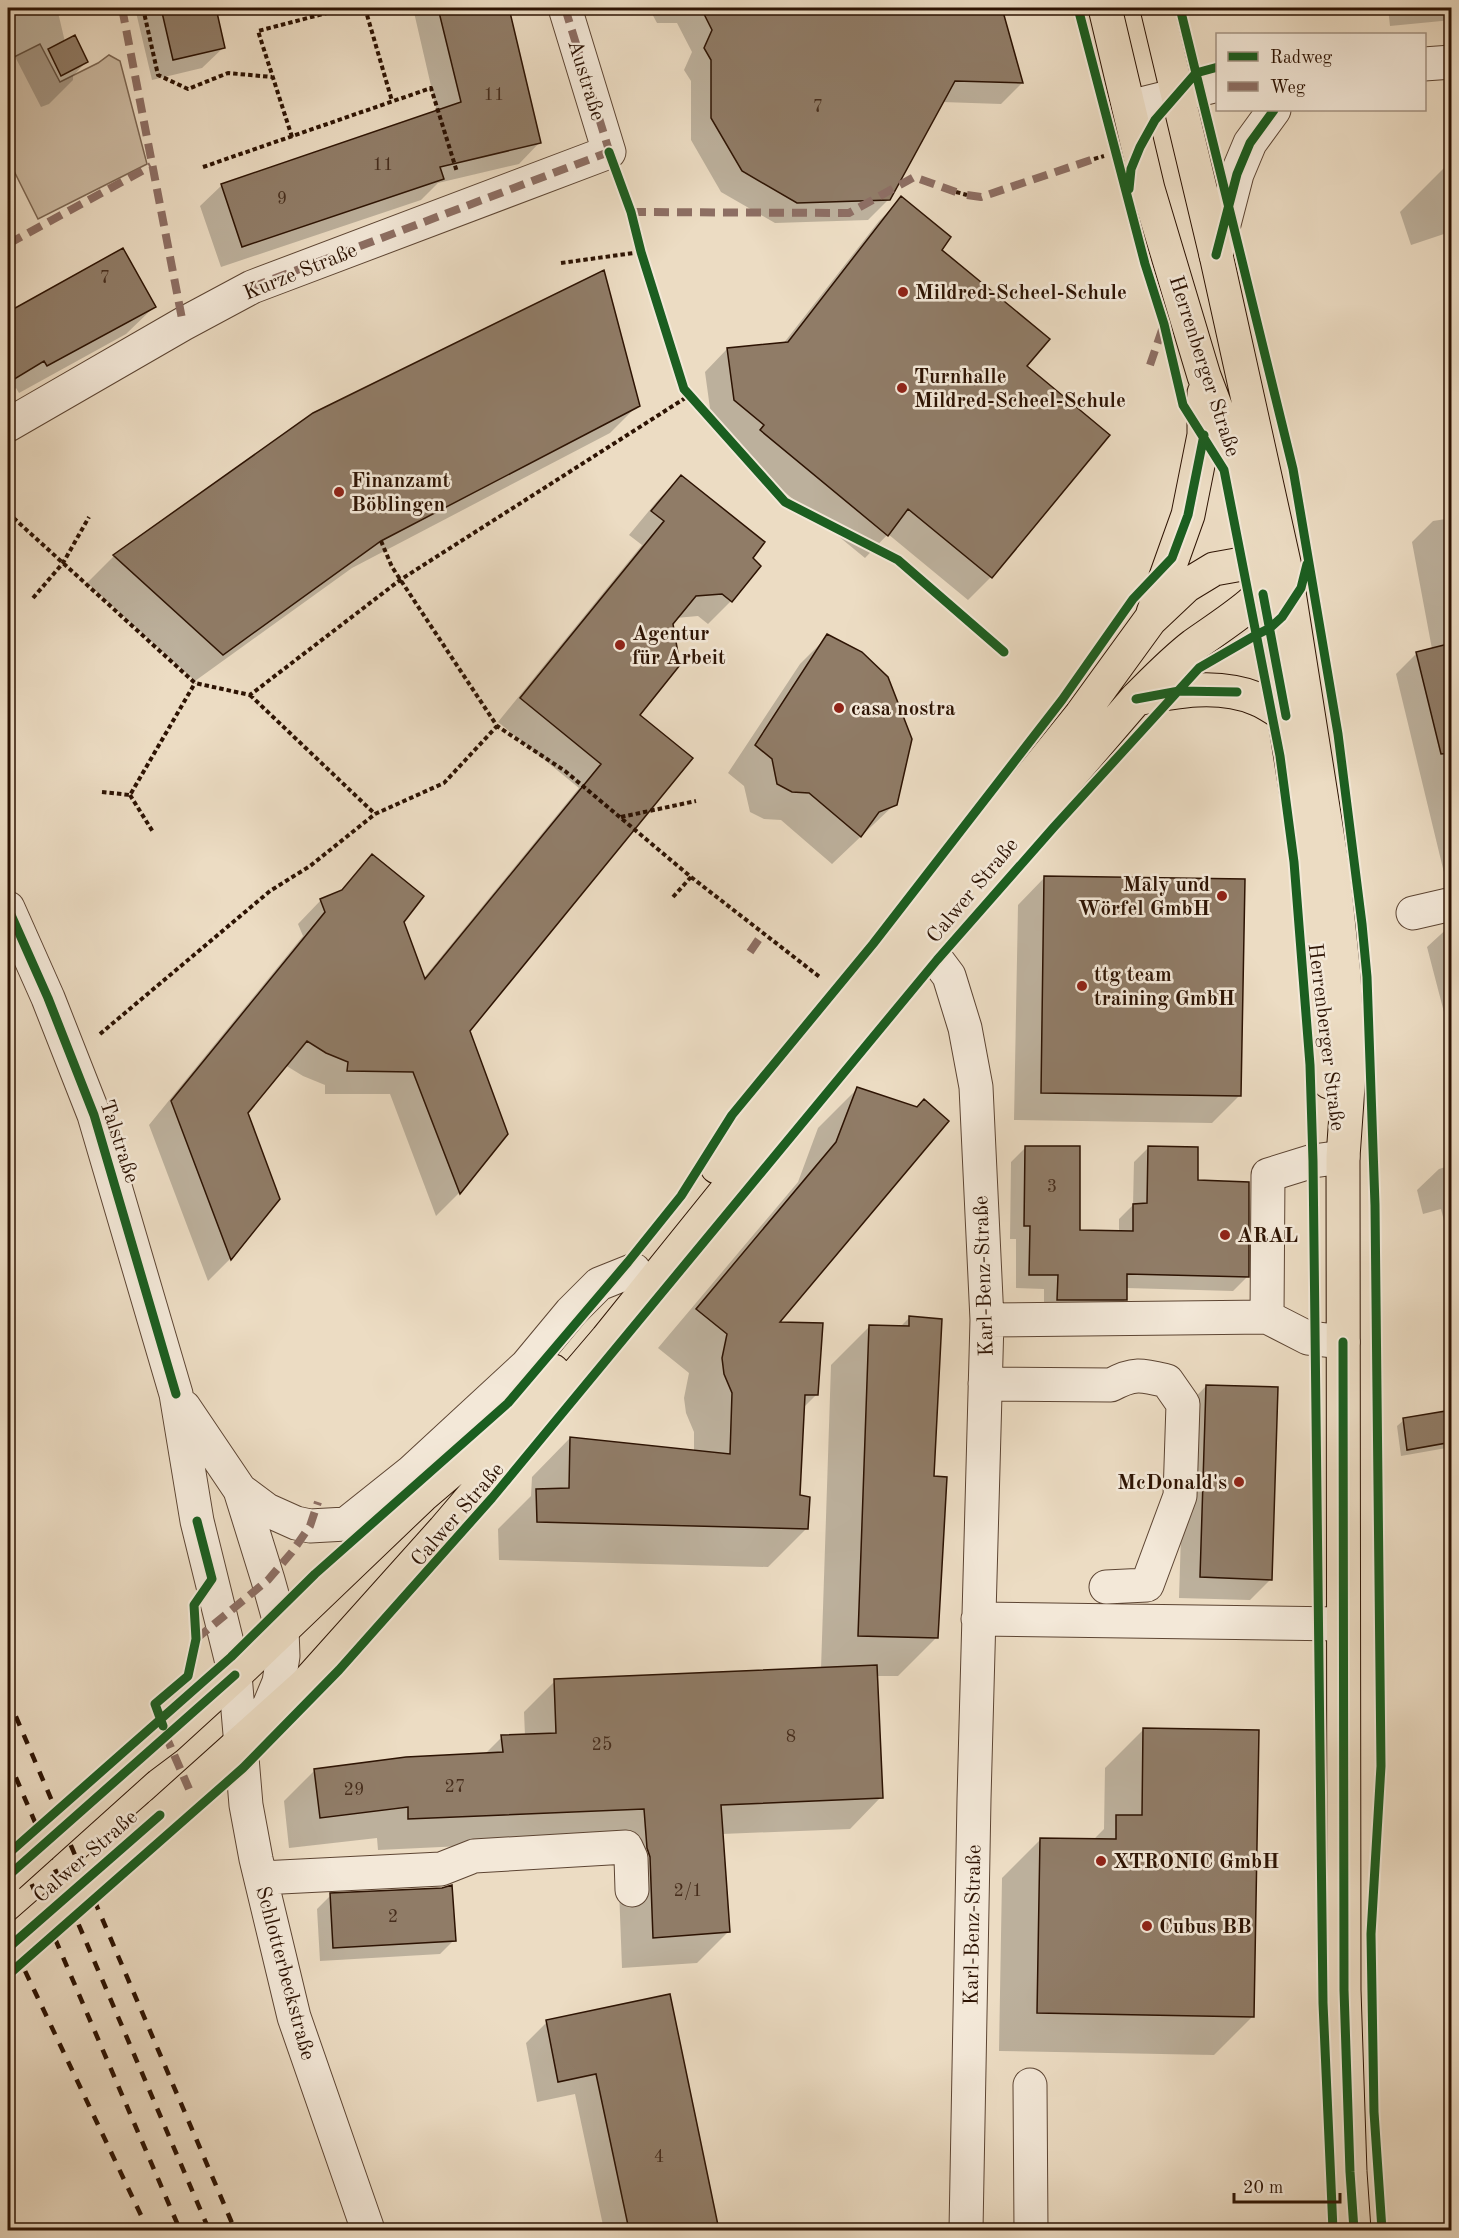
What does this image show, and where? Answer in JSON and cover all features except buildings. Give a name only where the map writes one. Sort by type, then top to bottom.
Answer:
[{"type":"main road","name":"Herrenberger Straße","points":[[1105,8],[1148,189],[1204,376],[1238,466],[1269,575],[1334,871],[1344,976],[1349,1072],[1343,1157],[1344,1990],[1354,2230]]},
{"type":"main road","name":"Herrenberger Straße","points":[[1157,8],[1216,255],[1269,575],[1286,716],[1307,858],[1327,1067],[1343,1157]]},
{"type":"main road","points":[[1150,620],[1188,515],[1204,435],[1204,376]]},
{"type":"main road","name":"Calwer Straße","points":[[8,1876],[138,1759],[166,1738],[235,1676],[542,1384],[1081,715],[1150,620],[1186,586],[1214,569],[1242,564],[1269,575],[1250,606],[1174,661],[1136,699],[922,948],[629,1313],[529,1432],[306,1684],[8,1948]]},
{"type":"main road","points":[[1136,699],[1179,691],[1237,692],[1259,699],[1286,716]]},
{"type":"street","name":"Austraße","points":[[565,8],[609,152]]},
{"type":"street","points":[[1426,64],[1452,62]]},
{"type":"street","points":[[1129,107],[1216,85]]},
{"type":"street","points":[[1216,255],[1237,174],[1250,143],[1273,111]]},
{"type":"street","name":"Kurze Straße","points":[[8,425],[252,287],[609,152]]},
{"type":"street","points":[[1413,913],[1452,904]]},
{"type":"street","name":"Talstraße","points":[[8,908],[72,1056],[94,1115],[176,1394],[197,1521],[235,1676],[239,1745]]},
{"type":"street","name":"Karl-Benz-Straße","points":[[922,948],[937,960],[949,976],[965,1028],[976,1087],[987,1320],[978,1619],[966,2230]]},
{"type":"street","points":[[1267,1317],[1268,1175],[1313,1161],[1343,1157]]},
{"type":"street","name":"Calwer Straße","points":[[310,1526],[346,1524],[367,1508],[410,1473],[527,1365],[571,1312],[599,1284],[634,1270]]},
{"type":"street","points":[[987,1320],[1267,1317],[1308,1338],[1343,1342]]},
{"type":"street","points":[[985,1384],[1111,1385],[1124,1378],[1140,1374],[1167,1381],[1183,1404],[1180,1496],[1147,1585],[1106,1587]]},
{"type":"street","name":"Talstraße","points":[[176,1394],[240,1490],[282,1630],[283,1656],[279,1682],[269,1706],[239,1745]]},
{"type":"street","name":"Talstraße","points":[[240,1490],[267,1510],[296,1523],[310,1526]]},
{"type":"street","points":[[978,1619],[1343,1624]]},
{"type":"street","name":"Schlotterbeckstraße","points":[[239,1745],[246,1805],[294,2017],[368,2230]]},
{"type":"street","points":[[261,1878],[441,1869],[474,1856],[626,1847],[631,1858],[632,1890]]},
{"type":"street","points":[[1030,2085],[1031,2230]]},
{"type":"path","points":[[143,8],[158,75],[188,89],[228,73],[272,77]]},
{"type":"path","points":[[313,8],[315,16]]},
{"type":"path","points":[[292,137],[258,31],[346,8]]},
{"type":"path","points":[[364,8],[392,101]]},
{"type":"path","points":[[203,167],[430,88],[468,206]]},
{"type":"path","points":[[956,192],[967,195]]},
{"type":"path","points":[[561,262],[641,252]]},
{"type":"path","points":[[250,695],[400,580],[690,395]]},
{"type":"path","points":[[8,513],[195,683],[250,695],[375,814]]},
{"type":"path","points":[[33,598],[63,563],[89,517]]},
{"type":"path","points":[[381,541],[400,580],[497,726],[565,771],[691,877],[821,978]]},
{"type":"path","points":[[130,795],[195,683]]},
{"type":"path","points":[[72,1056],[124,1016],[270,891],[310,866],[375,814],[444,783],[497,726]]},
{"type":"path","points":[[102,792],[130,795]]},
{"type":"path","points":[[130,795],[153,832]]},
{"type":"path","points":[[620,817],[696,801]]},
{"type":"path","points":[[673,897],[691,877]]},
{"type":"shaded area","points":[[40,44],[60,82],[109,55],[120,61],[147,164],[38,219],[8,159],[8,60]]},
{"type":"railway","points":[[8,1698],[235,2230]]},
{"type":"railway","points":[[8,1759],[209,2230]]},
{"type":"railway","points":[[8,1829],[180,2230]]},
{"type":"railway","points":[[8,1935],[148,2230]]},
{"type":"marked path","points":[[122,8],[183,324]]},
{"type":"marked path","points":[[565,8],[611,157]]},
{"type":"marked path","points":[[252,287],[609,152]]},
{"type":"marked path","points":[[967,195],[981,197],[1094,159]]},
{"type":"marked path","points":[[8,244],[151,166]]},
{"type":"marked path","points":[[631,212],[849,213],[914,177],[956,192]]},
{"type":"marked path","points":[[1150,365],[1163,327]]},
{"type":"marked path","points":[[750,952],[763,933]]},
{"type":"marked path","points":[[196,1639],[268,1580],[310,1526],[318,1502]]},
{"type":"marked path","points":[[165,1734],[189,1789]]},
{"type":"cycle path","points":[[1078,8],[1145,264],[1164,324],[1183,405],[1224,470],[1280,756],[1294,862],[1310,1065],[1313,1161],[1323,2003],[1333,2230]]},
{"type":"cycle path","points":[[1180,8],[1293,469],[1338,734],[1367,977],[1375,1205],[1381,1766],[1371,1934],[1374,2112],[1382,2230]]},
{"type":"cycle path","points":[[1129,189],[1131,169],[1155,120],[1196,73],[1216,68]]},
{"type":"cycle path","points":[[1216,255],[1237,174],[1250,143],[1273,111]]},
{"type":"cycle path","points":[[609,152],[631,212],[641,252],[684,389],[785,502],[898,560],[1004,652]]},
{"type":"cycle path","points":[[8,1854],[231,1657],[315,1574],[508,1403],[628,1262],[681,1196],[732,1115],[873,944],[1062,700],[1133,599],[1172,558],[1188,515],[1204,435]]},
{"type":"cycle path","points":[[8,1975],[243,1768],[339,1670],[492,1498],[937,960],[1199,668],[1270,628],[1282,617],[1301,588],[1307,564]]},
{"type":"cycle path","points":[[1263,594],[1286,716]]},
{"type":"cycle path","points":[[1136,699],[1179,691],[1237,692]]},
{"type":"cycle path","points":[[8,908],[48,998],[94,1115],[176,1394]]},
{"type":"cycle path","points":[[1343,1342],[1344,1990],[1354,2230]]},
{"type":"cycle path","points":[[163,1726],[155,1704],[188,1676],[196,1639],[194,1605],[212,1579],[197,1521]]},
{"type":"cycle path","points":[[8,1876],[235,1675]]},
{"type":"cycle path","points":[[8,1948],[160,1815]]},
{"type":"place","name":"Mildred-Scheel-Schule","points":[[903,292]]},
{"type":"place","name":"Turnhalle Mildred-Scheel-Schule","points":[[902,388]]},
{"type":"place","name":"Finanzamt Böblingen","points":[[339,492]]},
{"type":"place","name":"Agentur für Arbeit","points":[[620,645]]},
{"type":"place","name":"casa nostra","points":[[839,708]]},
{"type":"place","name":"Maly und Wörfel GmbH","points":[[1222,896]]},
{"type":"place","name":"ttg team training GmbH","points":[[1082,986]]},
{"type":"place","name":"ARAL","points":[[1225,1235]]},
{"type":"place","name":"McDonald's","points":[[1239,1482]]},
{"type":"place","name":"XTRONIC GmbH","points":[[1101,1861]]},
{"type":"place","name":"Cubus BB","points":[[1147,1926]]}]
